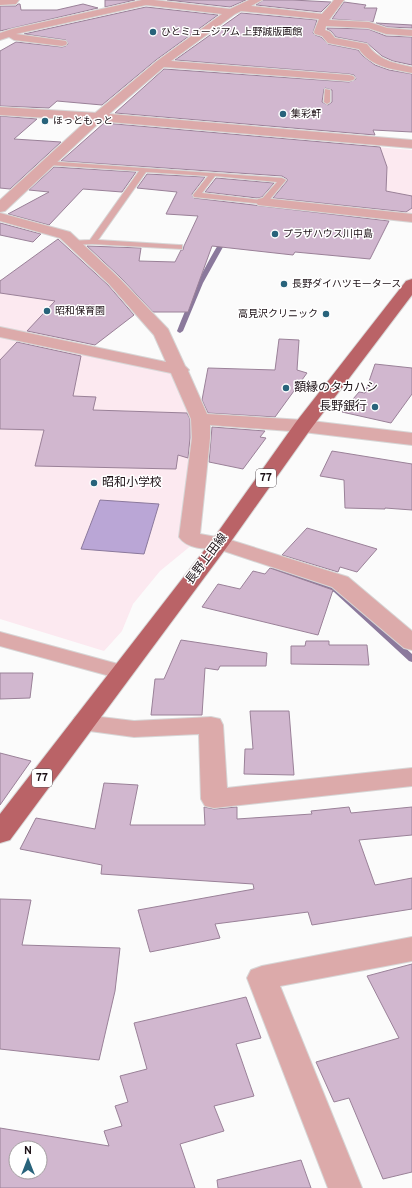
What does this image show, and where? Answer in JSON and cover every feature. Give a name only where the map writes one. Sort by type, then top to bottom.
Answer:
[{"type":"main road","name":"長野上田線","points":[[0,833],[220,543],[303,426],[412,284]]},
{"type":"street","points":[[0,2],[13,2],[14,0]]},
{"type":"street","points":[[0,208],[6,196],[49,162],[98,117],[161,63],[236,10],[257,0]]},
{"type":"street","points":[[339,0],[324,20],[319,32],[326,34],[332,41],[364,46],[368,54],[380,62],[412,70]]},
{"type":"street","points":[[3,34],[144,1],[369,25],[386,31],[412,32]]},
{"type":"street","points":[[3,34],[62,43]]},
{"type":"street","points":[[174,54],[197,55]]},
{"type":"street","points":[[327,90],[380,62]]},
{"type":"street","points":[[161,63],[349,78]]},
{"type":"street","points":[[0,111],[98,117],[412,144]]},
{"type":"street","points":[[263,202],[412,218]]},
{"type":"street","points":[[0,217],[65,235],[114,281],[162,333],[180,370],[200,419],[200,438],[189,537],[200,542],[220,543],[340,582],[412,643]]},
{"type":"street","points":[[0,332],[180,370]]},
{"type":"street","points":[[200,419],[303,426],[412,439]]},
{"type":"street","points":[[0,639],[121,672]]},
{"type":"street","points":[[84,723],[134,729],[211,725],[214,800],[412,777]]},
{"type":"street","points":[[345,1188],[262,978],[412,948]]},
{"type":"lane","points":[[327,90],[327,102]]},
{"type":"lane","points":[[49,162],[213,174],[282,180],[263,202],[197,195],[213,174]]},
{"type":"lane","points":[[92,242],[144,170]]},
{"type":"lane","points":[[72,243],[92,242],[179,246]]},
{"type":"shaded area","points":[[363,146],[412,150],[412,216],[268,200],[294,169]]},
{"type":"shaded area","name":"昭和保育園","points":[[0,279],[108,295],[66,343],[0,328]]},
{"type":"shaded area","name":"昭和小学校","points":[[0,335],[172,371],[194,426],[193,544],[160,571],[133,604],[122,631],[104,651],[0,619]]},
{"type":"shaded area","points":[[100,500],[159,504],[144,554],[81,549]]},
{"type":"building","points":[[105,0],[135,0],[105,7]]},
{"type":"building","points":[[167,0],[246,0],[230,7]]},
{"type":"building","points":[[263,0],[331,2],[321,12],[256,5]]},
{"type":"building","points":[[344,2],[366,5],[364,8],[377,8],[373,22],[332,19]]},
{"type":"building","points":[[20,4],[21,10],[57,10],[83,4],[98,8],[0,31],[0,6],[16,6]]},
{"type":"building","points":[[146,7],[218,15],[156,60],[102,105],[57,101],[49,108],[0,106],[0,51],[16,42],[62,47],[68,44],[66,40],[24,34]]},
{"type":"building","points":[[241,13],[317,20],[313,33],[321,37],[328,44],[358,50],[375,65],[389,70],[412,74],[412,132],[373,130],[375,135],[115,113],[164,69],[349,82],[356,79],[354,75],[349,74],[175,60]],"holes":[[[324,89],[332,90],[332,102],[328,105],[322,102]]]},
{"type":"building","points":[[376,23],[412,25],[412,28],[387,27]]},
{"type":"building","points":[[327,28],[368,29],[386,36],[412,37],[412,65],[393,61],[382,56],[367,43],[336,37]]},
{"type":"building","points":[[0,116],[37,119],[14,139],[61,142],[10,189],[0,188]]},
{"type":"building","points":[[104,123],[380,147],[387,167],[386,191],[412,196],[412,208],[406,212],[273,198],[287,181],[287,179],[282,176],[61,161]]},
{"type":"building","points":[[54,167],[136,172],[122,192],[83,189],[49,225],[8,214],[49,192],[29,190]]},
{"type":"building","points":[[147,174],[205,177],[192,194],[194,198],[389,221],[370,259],[295,252],[293,255],[212,246],[188,312],[153,312],[120,277],[87,246],[141,248],[139,261],[175,262],[181,250],[183,250],[198,216],[166,214],[177,192],[137,188]]},
{"type":"building","points":[[216,178],[274,183],[262,197],[257,198],[205,192]]},
{"type":"building","points":[[0,223],[41,234],[33,242],[0,235]]},
{"type":"building","points":[[58,239],[108,285],[134,315],[95,345],[27,331],[55,301],[0,293],[0,281]]},
{"type":"building","points":[[279,339],[299,340],[297,370],[307,373],[275,417],[208,413],[202,400],[208,368],[275,370]]},
{"type":"building","points":[[17,342],[81,356],[73,396],[96,397],[93,410],[187,413],[190,419],[188,458],[178,455],[176,469],[35,466],[44,430],[0,429],[0,360]]},
{"type":"building","points":[[375,364],[412,368],[412,394],[391,423],[342,412],[359,392],[365,393]]},
{"type":"building","points":[[212,427],[265,431],[260,437],[266,438],[243,469],[209,462]]},
{"type":"building","points":[[332,451],[412,464],[412,510],[345,508],[344,480],[320,476]]},
{"type":"building","points":[[307,528],[377,549],[357,572],[340,567],[338,572],[282,555]]},
{"type":"building","points":[[270,568],[333,590],[318,635],[202,607],[218,584],[240,589],[253,571],[265,574]]},
{"type":"building","points":[[181,640],[267,653],[266,666],[220,666],[218,670],[205,668],[202,715],[151,715],[155,679],[164,679]]},
{"type":"building","points":[[306,641],[329,641],[329,645],[367,645],[369,665],[291,664],[291,646],[305,646]]},
{"type":"building","points":[[0,673],[33,673],[30,698],[0,699]]},
{"type":"building","points":[[250,711],[289,711],[294,775],[244,774],[245,749],[253,749]]},
{"type":"building","points":[[0,753],[31,761],[0,805]]},
{"type":"building","points":[[104,783],[138,785],[130,825],[205,825],[204,807],[214,809],[237,807],[237,819],[312,814],[311,811],[349,807],[351,813],[412,807],[412,835],[359,840],[375,885],[412,878],[412,909],[312,925],[308,912],[215,924],[220,938],[150,952],[138,910],[254,889],[253,884],[101,874],[102,865],[20,849],[36,818],[95,829]]},
{"type":"building","points":[[0,899],[31,900],[22,945],[120,948],[115,991],[99,1060],[0,1049]]},
{"type":"building","points":[[412,964],[412,1172],[383,1179],[349,1098],[334,1102],[316,1062],[399,1038],[367,976]]},
{"type":"building","points":[[246,997],[261,1038],[236,1044],[254,1096],[214,1106],[224,1131],[180,1144],[195,1188],[0,1188],[0,1128],[109,1146],[104,1131],[122,1126],[115,1106],[128,1102],[120,1076],[147,1069],[134,1023]]},
{"type":"building","points":[[301,1160],[311,1188],[218,1188],[217,1180]]},
{"type":"waterway","points":[[180,331],[200,283],[225,238]]},
{"type":"waterway","points":[[276,568],[337,590],[412,659]]},
{"type":"place","name":"ひとミュージアム 上野誠版画館","points":[[153,32]]},
{"type":"place","name":"集彩軒","points":[[283,114]]},
{"type":"place","name":"ほっともっと","points":[[45,121]]},
{"type":"place","name":"プラザハウス川中島","points":[[275,234]]},
{"type":"place","name":"長野ダイハツモータース","points":[[284,284]]},
{"type":"place","name":"昭和保育園","points":[[47,311]]},
{"type":"place","name":"高見沢クリニック","points":[[326,314]]},
{"type":"place","name":"額縁のタカハシ","points":[[286,388]]},
{"type":"place","name":"長野銀行","points":[[375,407]]},
{"type":"place","name":"昭和小学校","points":[[94,483]]}]
